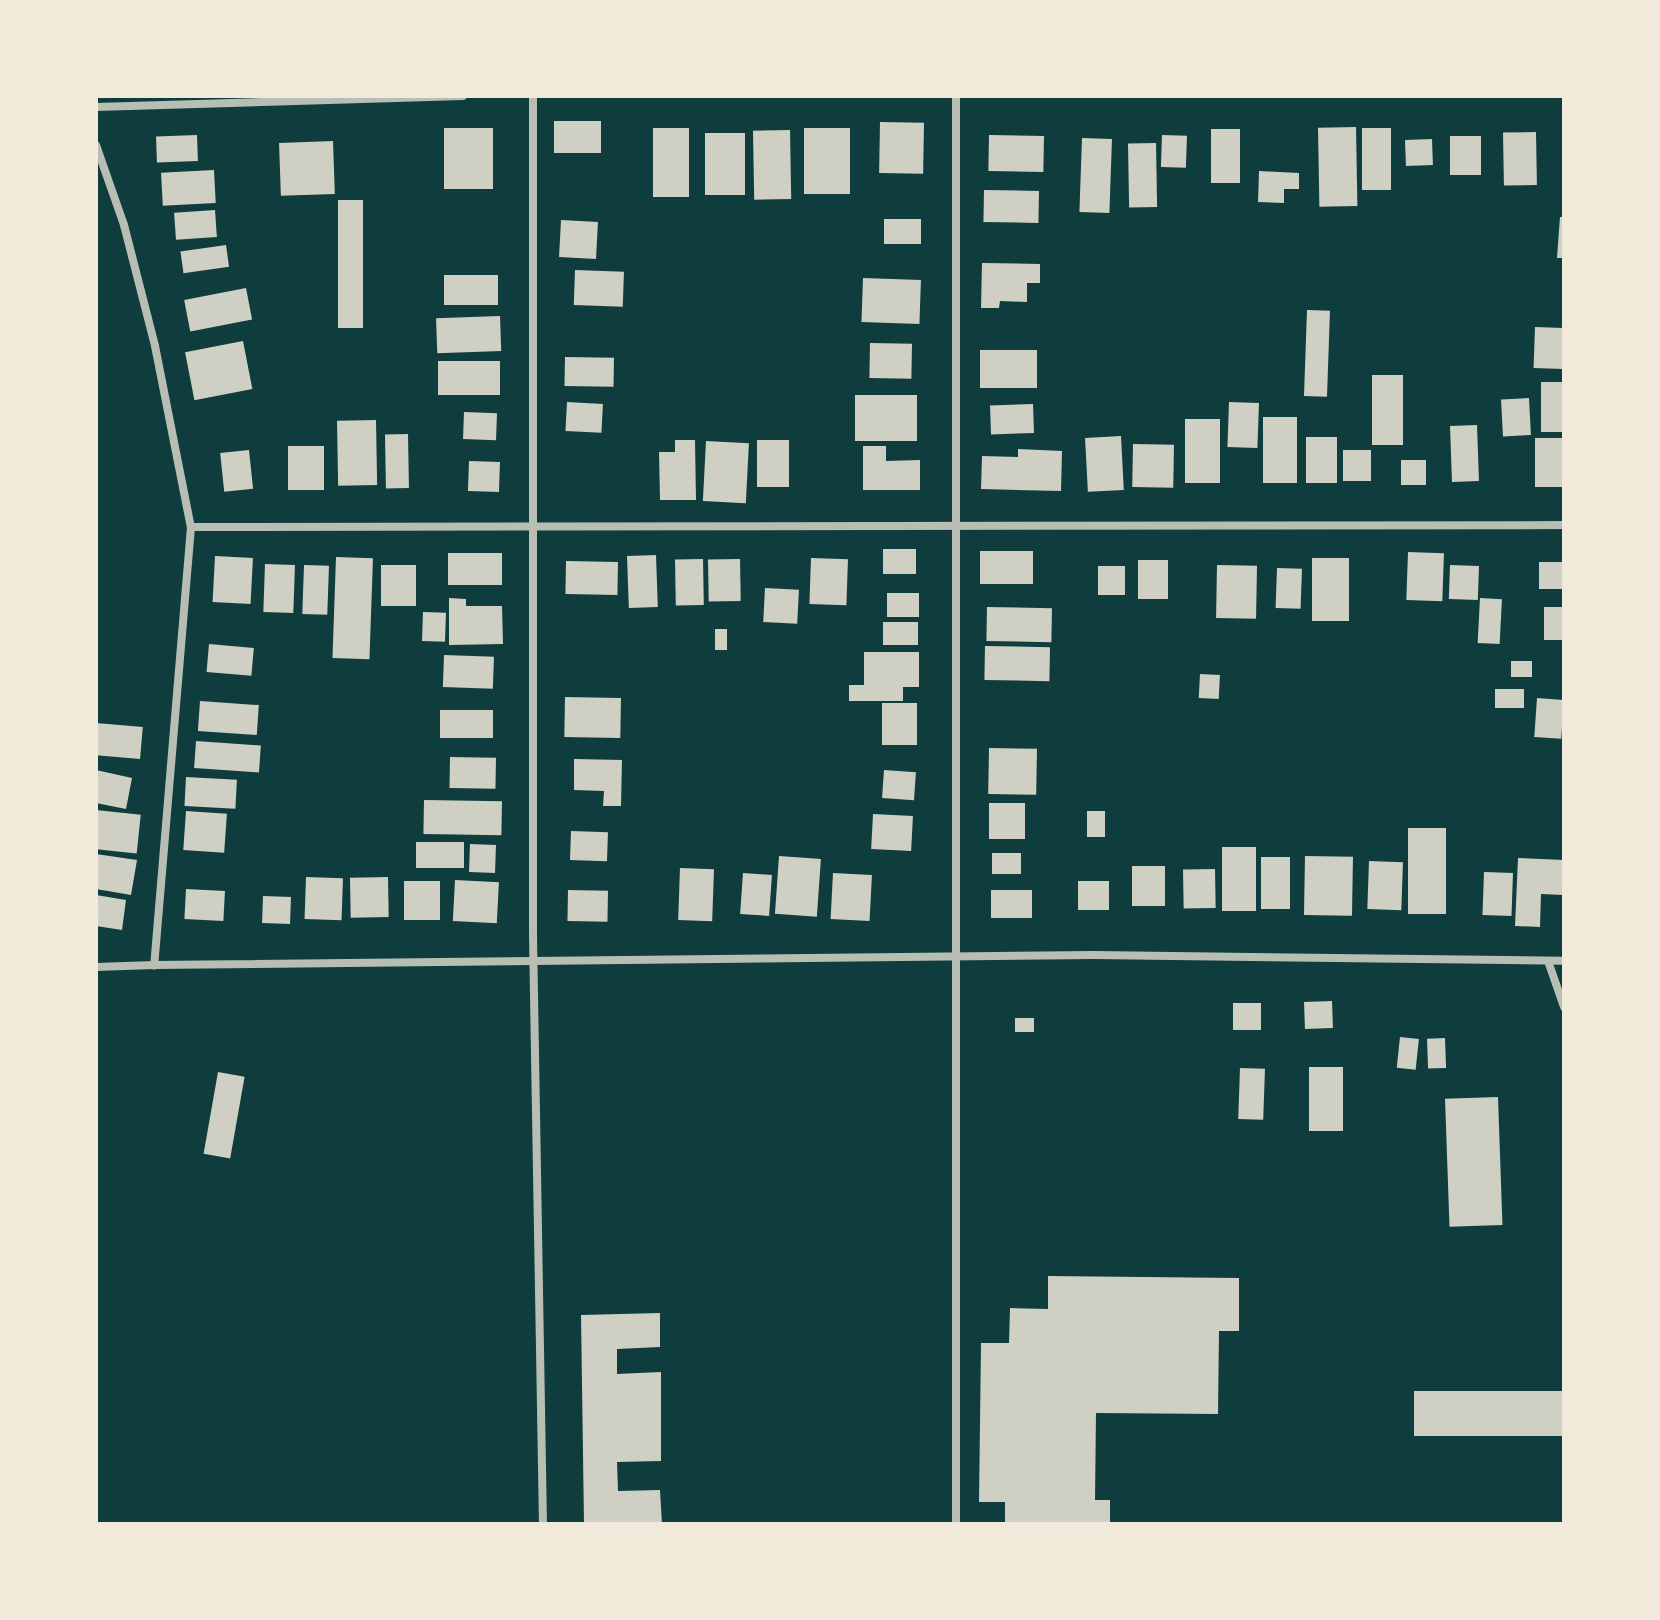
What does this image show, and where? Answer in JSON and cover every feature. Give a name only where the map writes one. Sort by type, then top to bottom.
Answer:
[{"type":"street","points":[[96,107],[463,96]]},
{"type":"street","points":[[533,96],[534,961],[543,1524]]},
{"type":"street","points":[[956,96],[956,1524]]},
{"type":"street","points":[[96,145],[124,225],[155,346],[191,527],[154,965]]},
{"type":"street","points":[[191,527],[534,523],[1564,525]]},
{"type":"street","points":[[96,967],[956,957],[1564,961]]},
{"type":"street","points":[[1548,961],[1564,1007]]},
{"type":"building","points":[[554,121],[601,121],[601,153],[554,153]]},
{"type":"building","points":[[880,122],[924,123],[923,174],[879,173]]},
{"type":"building","points":[[1356,127],[1357,206],[1319,207],[1318,128]]},
{"type":"building","points":[[444,128],[493,128],[493,189],[444,189]]},
{"type":"building","points":[[653,128],[689,128],[689,197],[653,197]]},
{"type":"building","points":[[804,128],[850,128],[850,194],[804,194]]},
{"type":"building","points":[[1362,128],[1391,128],[1391,190],[1362,190]]},
{"type":"building","points":[[1211,129],[1240,129],[1240,183],[1211,183]]},
{"type":"building","points":[[790,130],[791,199],[754,200],[753,131]]},
{"type":"building","points":[[1536,132],[1537,185],[1504,186],[1503,133]]},
{"type":"building","points":[[705,133],[745,133],[745,195],[705,195]]},
{"type":"building","points":[[197,135],[198,161],[157,162],[156,136]]},
{"type":"building","points":[[989,135],[1044,136],[1043,172],[988,171]]},
{"type":"building","points":[[1162,135],[1187,136],[1186,168],[1161,167]]},
{"type":"building","points":[[1450,136],[1481,136],[1481,175],[1450,175]]},
{"type":"building","points":[[1082,138],[1112,139],[1109,213],[1079,212]]},
{"type":"building","points":[[1432,139],[1433,165],[1406,166],[1405,140]]},
{"type":"building","points":[[333,141],[335,194],[281,196],[279,143]]},
{"type":"building","points":[[1128,143],[1156,143],[1157,207],[1129,207]]},
{"type":"building","points":[[214,170],[216,203],[163,206],[161,173]]},
{"type":"building","points":[[1259,171],[1299,173],[1299,189],[1284,189],[1284,203],[1258,202]]},
{"type":"building","points":[[984,190],[1039,191],[1038,223],[983,222]]},
{"type":"building","points":[[338,200],[363,200],[363,328],[338,328]]},
{"type":"building","points":[[215,210],[217,237],[176,240],[174,213]]},
{"type":"building","points":[[1560,217],[1564,217],[1564,258],[1557,258]]},
{"type":"building","points":[[884,219],[921,219],[921,244],[884,244]]},
{"type":"building","points":[[561,220],[598,222],[596,259],[559,257]]},
{"type":"building","points":[[226,245],[229,267],[184,273],[180,251]]},
{"type":"building","points":[[982,263],[1040,264],[1040,283],[1027,283],[1027,302],[1000,301],[999,308],[981,308]]},
{"type":"building","points":[[575,270],[624,272],[623,307],[574,305]]},
{"type":"building","points":[[444,275],[498,275],[498,305],[444,305]]},
{"type":"building","points":[[863,278],[921,280],[919,324],[861,322]]},
{"type":"building","points":[[246,288],[252,319],[190,331],[184,300]]},
{"type":"building","points":[[1307,310],[1330,311],[1327,397],[1304,396]]},
{"type":"building","points":[[500,316],[501,351],[437,353],[436,318]]},
{"type":"building","points":[[1535,327],[1564,328],[1563,369],[1534,368]]},
{"type":"building","points":[[243,341],[252,389],[194,400],[185,352]]},
{"type":"building","points":[[870,343],[912,344],[911,379],[869,378]]},
{"type":"building","points":[[980,350],[1037,350],[1037,388],[980,388]]},
{"type":"building","points":[[565,357],[614,358],[613,387],[564,386]]},
{"type":"building","points":[[438,361],[500,361],[500,395],[438,395]]},
{"type":"building","points":[[1372,375],[1403,375],[1403,445],[1372,445]]},
{"type":"building","points":[[1541,382],[1564,382],[1564,432],[1541,432]]},
{"type":"building","points":[[855,395],[917,395],[917,441],[855,441]]},
{"type":"building","points":[[1529,398],[1531,435],[1503,436],[1501,399]]},
{"type":"building","points":[[567,402],[603,404],[601,433],[565,431]]},
{"type":"building","points":[[1229,402],[1259,403],[1257,448],[1227,447]]},
{"type":"building","points":[[1033,404],[1034,433],[991,434],[990,406]]},
{"type":"building","points":[[464,412],[497,413],[496,440],[463,439]]},
{"type":"building","points":[[1263,417],[1297,417],[1297,483],[1263,483]]},
{"type":"building","points":[[1185,419],[1220,419],[1220,483],[1185,483]]},
{"type":"building","points":[[376,420],[377,485],[338,486],[337,421]]},
{"type":"building","points":[[1477,425],[1479,481],[1452,482],[1450,426]]},
{"type":"building","points":[[385,434],[408,434],[409,488],[386,488]]},
{"type":"building","points":[[1121,436],[1124,490],[1088,492],[1085,438]]},
{"type":"building","points":[[1306,437],[1337,437],[1337,483],[1306,483]]},
{"type":"building","points":[[1535,438],[1564,438],[1564,487],[1535,487]]},
{"type":"building","points":[[675,440],[695,440],[696,500],[660,500],[659,452],[675,452]]},
{"type":"building","points":[[757,440],[789,440],[789,487],[757,487]]},
{"type":"building","points":[[706,441],[749,443],[746,503],[703,501]]},
{"type":"building","points":[[1133,444],[1174,445],[1173,488],[1132,487]]},
{"type":"building","points":[[288,446],[324,446],[324,490],[288,490]]},
{"type":"building","points":[[863,446],[886,446],[886,461],[920,460],[920,490],[863,490]]},
{"type":"building","points":[[1018,449],[1062,451],[1061,491],[981,489],[982,456],[1018,457]]},
{"type":"building","points":[[249,450],[253,489],[224,492],[220,453]]},
{"type":"building","points":[[1343,450],[1371,450],[1371,481],[1343,481]]},
{"type":"building","points":[[1401,460],[1426,460],[1426,485],[1401,485]]},
{"type":"building","points":[[469,461],[500,462],[499,492],[468,491]]},
{"type":"building","points":[[883,549],[916,549],[916,574],[883,574]]},
{"type":"building","points":[[980,551],[1033,551],[1033,584],[980,584]]},
{"type":"building","points":[[1408,552],[1444,553],[1442,601],[1406,600]]},
{"type":"building","points":[[448,553],[502,553],[502,585],[448,585]]},
{"type":"building","points":[[656,555],[658,607],[629,608],[627,556]]},
{"type":"building","points":[[215,556],[253,558],[251,604],[213,602]]},
{"type":"building","points":[[336,557],[373,558],[369,659],[332,658]]},
{"type":"building","points":[[811,558],[848,559],[846,605],[809,604]]},
{"type":"building","points":[[1312,558],[1349,558],[1349,621],[1312,621]]},
{"type":"building","points":[[675,559],[703,559],[704,605],[676,605]]},
{"type":"building","points":[[740,559],[741,601],[709,602],[708,560]]},
{"type":"building","points":[[1138,560],[1168,560],[1168,599],[1138,599]]},
{"type":"building","points":[[566,561],[618,562],[617,595],[565,594]]},
{"type":"building","points":[[1539,562],[1564,562],[1564,589],[1539,589]]},
{"type":"building","points":[[265,564],[295,565],[293,613],[263,612]]},
{"type":"building","points":[[304,565],[329,566],[327,615],[302,614]]},
{"type":"building","points":[[381,565],[416,565],[416,606],[381,606]]},
{"type":"building","points":[[1217,565],[1257,566],[1256,619],[1216,618]]},
{"type":"building","points":[[1450,565],[1479,566],[1478,600],[1449,599]]},
{"type":"building","points":[[1098,566],[1125,566],[1125,595],[1098,595]]},
{"type":"building","points":[[1277,568],[1302,569],[1301,609],[1276,608]]},
{"type":"building","points":[[765,588],[799,590],[797,624],[763,622]]},
{"type":"building","points":[[887,593],[919,593],[919,617],[887,617]]},
{"type":"building","points":[[449,598],[466,599],[466,606],[502,606],[503,644],[449,645]]},
{"type":"building","points":[[1480,598],[1502,599],[1500,644],[1478,643]]},
{"type":"building","points":[[987,607],[1052,608],[1051,642],[986,641]]},
{"type":"building","points":[[1544,607],[1564,607],[1564,640],[1544,640]]},
{"type":"building","points":[[423,612],[446,613],[445,642],[422,641]]},
{"type":"building","points":[[883,622],[918,622],[918,645],[883,645]]},
{"type":"building","points":[[715,629],[727,629],[727,650],[715,650]]},
{"type":"building","points":[[209,644],[254,648],[251,676],[207,672]]},
{"type":"building","points":[[985,646],[1050,647],[1049,681],[984,680]]},
{"type":"building","points":[[864,652],[919,652],[919,687],[903,687],[903,701],[849,701],[849,685],[864,685]]},
{"type":"building","points":[[444,655],[494,657],[493,689],[443,687]]},
{"type":"building","points":[[1511,661],[1532,661],[1532,677],[1511,677]]},
{"type":"building","points":[[1200,674],[1220,675],[1219,699],[1199,698]]},
{"type":"building","points":[[1495,689],[1524,689],[1524,708],[1495,708]]},
{"type":"building","points":[[565,697],[621,698],[620,738],[564,737]]},
{"type":"building","points":[[1537,698],[1564,700],[1561,739],[1534,737]]},
{"type":"building","points":[[200,701],[259,705],[257,735],[198,731]]},
{"type":"building","points":[[882,703],[917,703],[917,745],[882,745]]},
{"type":"building","points":[[440,710],[493,710],[493,738],[440,738]]},
{"type":"building","points":[[96,723],[143,727],[140,759],[96,755]]},
{"type":"building","points":[[196,741],[261,746],[259,772],[194,768]]},
{"type":"building","points":[[989,748],[1037,749],[1036,795],[988,794]]},
{"type":"building","points":[[450,757],[496,758],[495,789],[449,788]]},
{"type":"building","points":[[574,759],[622,760],[621,806],[603,806],[604,791],[574,790]]},
{"type":"building","points":[[96,770],[132,778],[126,809],[96,803]]},
{"type":"building","points":[[884,770],[916,772],[914,800],[882,798]]},
{"type":"building","points":[[186,777],[237,780],[235,809],[184,806]]},
{"type":"building","points":[[424,800],[502,801],[501,835],[423,834]]},
{"type":"building","points":[[989,803],[1025,803],[1025,839],[989,839]]},
{"type":"building","points":[[96,810],[141,815],[137,853],[96,849]]},
{"type":"building","points":[[186,811],[227,814],[224,853],[183,850]]},
{"type":"building","points":[[1087,811],[1105,811],[1105,837],[1087,837]]},
{"type":"building","points":[[873,814],[913,816],[911,851],[871,849]]},
{"type":"building","points":[[1408,828],[1446,828],[1446,914],[1408,914]]},
{"type":"building","points":[[571,831],[608,832],[607,861],[570,860]]},
{"type":"building","points":[[416,842],[464,842],[464,868],[416,868]]},
{"type":"building","points":[[470,844],[496,845],[495,873],[469,872]]},
{"type":"building","points":[[1222,847],[1256,847],[1256,911],[1222,911]]},
{"type":"building","points":[[992,853],[1021,853],[1021,874],[992,874]]},
{"type":"building","points":[[96,854],[137,860],[131,895],[96,889]]},
{"type":"building","points":[[779,856],[821,859],[817,917],[775,914]]},
{"type":"building","points":[[1305,856],[1353,857],[1352,916],[1304,915]]},
{"type":"building","points":[[1261,857],[1290,857],[1290,909],[1261,909]]},
{"type":"building","points":[[1518,858],[1564,860],[1564,895],[1541,894],[1540,927],[1515,926]]},
{"type":"building","points":[[1369,861],[1403,862],[1401,910],[1367,909]]},
{"type":"building","points":[[1132,866],[1165,866],[1165,906],[1132,906]]},
{"type":"building","points":[[680,868],[714,869],[712,921],[678,920]]},
{"type":"building","points":[[1215,869],[1216,908],[1184,909],[1183,870]]},
{"type":"building","points":[[1484,872],[1513,873],[1511,916],[1482,915]]},
{"type":"building","points":[[743,873],[772,875],[769,916],[740,914]]},
{"type":"building","points":[[833,873],[872,875],[870,921],[831,919]]},
{"type":"building","points":[[306,877],[343,878],[342,920],[305,919]]},
{"type":"building","points":[[388,877],[389,917],[351,918],[350,878]]},
{"type":"building","points":[[455,880],[499,882],[497,923],[453,921]]},
{"type":"building","points":[[404,881],[440,881],[440,920],[404,920]]},
{"type":"building","points":[[1078,881],[1109,881],[1109,910],[1078,910]]},
{"type":"building","points":[[186,889],[225,891],[223,921],[184,919]]},
{"type":"building","points":[[568,890],[608,891],[607,922],[567,921]]},
{"type":"building","points":[[991,890],[1032,890],[1032,918],[991,918]]},
{"type":"building","points":[[96,895],[126,900],[122,930],[96,926]]},
{"type":"building","points":[[263,896],[291,897],[290,924],[262,923]]},
{"type":"building","points":[[1332,1001],[1333,1028],[1305,1029],[1304,1002]]},
{"type":"building","points":[[1233,1003],[1261,1003],[1261,1030],[1233,1030]]},
{"type":"building","points":[[1015,1018],[1034,1018],[1034,1032],[1015,1032]]},
{"type":"building","points":[[1400,1037],[1419,1039],[1416,1070],[1397,1068]]},
{"type":"building","points":[[1445,1038],[1446,1068],[1428,1069],[1427,1039]]},
{"type":"building","points":[[1309,1067],[1343,1067],[1343,1131],[1309,1131]]},
{"type":"building","points":[[1240,1068],[1265,1069],[1263,1120],[1238,1119]]},
{"type":"building","points":[[218,1072],[245,1077],[230,1158],[204,1154]]},
{"type":"building","points":[[1498,1097],[1502,1225],[1449,1227],[1445,1099]]},
{"type":"building","points":[[1048,1276],[1239,1278],[1239,1331],[1219,1331],[1218,1414],[1096,1413],[1095,1500],[1110,1500],[1110,1524],[1005,1524],[1005,1502],[979,1502],[981,1343],[1009,1343],[1010,1308],[1048,1309]]},
{"type":"building","points":[[660,1313],[660,1347],[617,1349],[617,1374],[661,1372],[661,1461],[617,1462],[618,1491],[660,1490],[662,1524],[584,1524],[581,1315]]},
{"type":"building","points":[[1414,1391],[1564,1391],[1564,1436],[1414,1436]]}]
